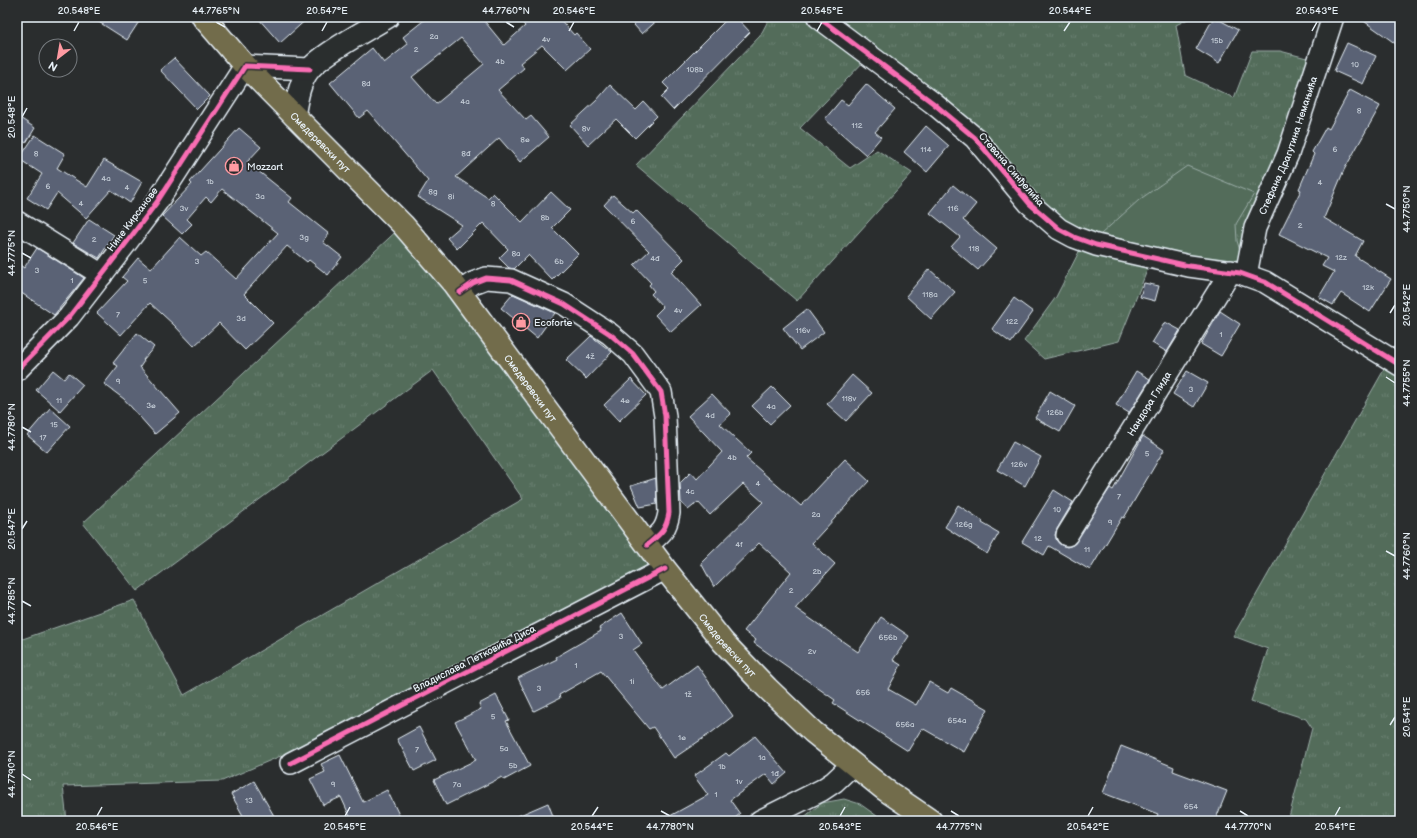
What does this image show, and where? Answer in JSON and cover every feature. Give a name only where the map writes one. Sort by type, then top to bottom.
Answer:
[{"type":"main road","name":"Смедеревски пут","points":[[203,17],[245,66],[403,225],[460,292],[647,545],[706,622],[761,682],[813,732],[852,765],[931,821]]},
{"type":"street","points":[[294,116],[299,91],[310,69],[334,51],[388,17]]},
{"type":"street","name":"Стевана Синђелића","points":[[818,17],[933,103],[975,138],[1029,203],[1059,229],[1079,239],[1116,250],[1189,266],[1239,273],[1272,286],[1400,365]]},
{"type":"street","name":"Стефана Драгутина Немањића","points":[[1239,273],[1255,228],[1288,154],[1333,17]]},
{"type":"street","points":[[245,66],[310,69]]},
{"type":"street","name":"Нине Кирсанове","points":[[17,370],[70,317],[157,202],[245,66]]},
{"type":"street","points":[[17,222],[102,275]]},
{"type":"street","name":"Нандора Глида","points":[[1067,535],[1239,273]]},
{"type":"street","points":[[460,292],[473,283],[486,278],[511,280],[564,304],[590,320],[633,354],[643,366],[661,392],[665,416],[669,513],[667,526],[661,534],[647,545]]},
{"type":"street","name":"Владислава Петковића Диса","points":[[291,763],[665,569]]},
{"type":"street","points":[[760,821],[822,790],[834,782],[852,765]]},
{"type":"green space","points":[[770,17],[1192,17],[1176,25],[1185,75],[1234,98],[1252,51],[1280,51],[1318,61],[1246,275],[1152,258],[1119,341],[1044,359],[1024,341],[1056,297],[1089,232],[1063,219],[869,56],[800,128],[850,168],[877,150],[912,173],[797,301],[636,165],[760,36]]},
{"type":"green space","points":[[1187,166],[1254,194],[1236,224],[1237,241],[1243,260],[1216,261],[1101,234],[1139,200]]},
{"type":"green space","points":[[403,225],[665,569],[291,763],[283,755],[222,781],[63,786],[67,821],[17,821],[17,641],[134,600],[184,695],[523,499],[433,370],[137,591],[83,523]]},
{"type":"green space","points":[[1390,359],[1400,365],[1400,821],[1288,821],[1312,728],[1306,719],[1251,701],[1268,649],[1233,636]]},
{"type":"green space","points":[[844,799],[860,804],[884,821],[799,821],[822,803]]},
{"type":"building","points":[[91,17],[142,17],[127,40]]},
{"type":"building","points":[[257,17],[309,17],[280,43]]},
{"type":"building","points":[[428,17],[481,17],[504,45],[525,26],[518,17],[558,17],[574,35],[576,33],[590,49],[567,70],[542,45],[520,63],[524,68],[498,90],[526,120],[531,116],[549,137],[520,162],[499,138],[456,177],[488,198],[493,193],[522,222],[551,192],[570,210],[552,228],[578,254],[552,280],[528,255],[514,269],[509,268],[499,258],[508,249],[483,223],[457,249],[447,238],[462,225],[418,197],[428,181],[368,111],[359,118],[330,83],[372,48],[384,63],[408,44],[403,37]],"holes":[[[461,38],[484,64],[436,104],[412,77]]]},
{"type":"building","points":[[627,17],[661,17],[642,34]]},
{"type":"building","points":[[729,17],[736,17],[750,32],[673,110],[661,97],[669,89],[663,83]]},
{"type":"building","points":[[1214,17],[1238,30],[1219,63],[1196,49]]},
{"type":"building","points":[[1358,17],[1400,17],[1400,47],[1385,36]]},
{"type":"building","points":[[1347,43],[1376,56],[1363,84],[1334,71]]},
{"type":"building","points":[[174,58],[210,96],[197,109],[160,70]]},
{"type":"building","points":[[866,84],[895,109],[875,132],[881,137],[866,155],[825,119],[841,100],[848,105]]},
{"type":"building","points":[[610,85],[636,110],[644,102],[657,116],[635,138],[616,119],[588,145],[570,125],[597,100]]},
{"type":"building","points":[[1350,90],[1380,106],[1344,170],[1324,218],[1363,241],[1355,256],[1391,279],[1370,312],[1341,293],[1333,305],[1319,297],[1334,272],[1322,266],[1327,258],[1279,234],[1301,190],[1299,189],[1314,154],[1312,152],[1326,127],[1329,129]]},
{"type":"building","points":[[17,116],[35,128],[26,143],[17,137]]},
{"type":"building","points":[[926,126],[949,146],[927,172],[904,152]]},
{"type":"building","points":[[239,128],[261,147],[247,162],[292,198],[289,202],[329,234],[323,242],[342,257],[328,275],[309,260],[307,262],[287,246],[244,294],[273,323],[245,350],[219,323],[194,346],[150,303],[121,335],[97,313],[127,281],[122,277],[138,258],[151,269],[180,237],[201,256],[206,252],[236,279],[278,233],[222,189],[211,202],[206,197],[187,219],[192,224],[182,234],[162,216],[192,184],[190,182]]},
{"type":"building","points":[[35,135],[65,154],[57,168],[87,187],[104,160],[142,182],[130,203],[111,190],[86,218],[57,193],[46,210],[27,198],[42,174],[19,159]]},
{"type":"building","points":[[953,185],[976,204],[963,220],[997,249],[978,270],[951,247],[960,237],[930,213]]},
{"type":"building","points":[[613,195],[633,213],[636,210],[684,259],[671,272],[701,305],[671,332],[655,315],[663,307],[651,294],[654,291],[649,285],[651,283],[634,265],[649,251],[604,205]]},
{"type":"building","points":[[89,219],[114,235],[99,258],[73,243]]},
{"type":"building","points":[[37,248],[84,278],[54,315],[17,290],[17,263],[24,268]]},
{"type":"building","points":[[929,269],[955,292],[931,319],[906,296]]},
{"type":"building","points":[[1144,283],[1159,286],[1155,301],[1140,297]]},
{"type":"building","points":[[513,294],[555,313],[537,338],[501,308]]},
{"type":"building","points":[[1014,298],[1033,312],[1011,343],[992,329]]},
{"type":"building","points":[[807,309],[824,332],[800,350],[783,328]]},
{"type":"building","points":[[1220,311],[1240,324],[1221,356],[1201,344]]},
{"type":"building","points":[[1165,322],[1180,330],[1167,352],[1152,343]]},
{"type":"building","points":[[137,333],[154,347],[143,360],[144,361],[140,367],[180,413],[155,434],[124,399],[104,384],[118,366],[113,363]]},
{"type":"building","points":[[591,336],[612,352],[586,379],[566,360]]},
{"type":"building","points":[[53,370],[64,379],[69,373],[83,385],[60,411],[36,390]]},
{"type":"building","points":[[1136,371],[1150,379],[1129,413],[1116,405]]},
{"type":"building","points":[[1187,371],[1208,383],[1194,407],[1173,394]]},
{"type":"building","points":[[852,375],[872,393],[846,421],[827,404]]},
{"type":"building","points":[[631,379],[646,395],[619,421],[604,405]]},
{"type":"building","points":[[772,387],[790,405],[770,424],[752,406]]},
{"type":"building","points":[[1050,391],[1075,406],[1060,432],[1035,418]]},
{"type":"building","points":[[712,394],[731,414],[720,424],[751,453],[746,458],[801,506],[845,459],[869,481],[812,543],[835,564],[795,608],[858,652],[881,617],[909,636],[893,660],[901,665],[888,689],[916,705],[929,682],[948,693],[951,688],[988,709],[964,752],[922,728],[908,751],[833,703],[835,700],[754,643],[756,640],[744,631],[791,572],[759,543],[714,587],[701,563],[763,502],[743,484],[710,515],[698,502],[688,510],[681,502],[680,483],[691,472],[697,479],[722,452],[688,416]]},
{"type":"building","points":[[50,408],[70,426],[47,452],[27,435]]},
{"type":"building","points":[[1143,436],[1164,450],[1124,518],[1122,517],[1090,570],[1049,546],[1044,555],[1022,542],[1054,490],[1073,502],[1055,535],[1057,541],[1061,545],[1067,547],[1073,545],[1110,488],[1113,490]]},
{"type":"building","points":[[1013,442],[1041,457],[1025,486],[997,470]]},
{"type":"building","points":[[656,478],[657,504],[640,507],[631,486]]},
{"type":"building","points":[[958,505],[983,521],[982,523],[999,533],[987,554],[945,527]]},
{"type":"building","points":[[622,613],[642,644],[633,650],[663,690],[697,665],[733,716],[674,758],[653,727],[649,729],[601,671],[559,695],[560,698],[534,711],[518,678],[557,659],[556,657],[601,631],[599,628]]},
{"type":"building","points":[[496,695],[509,720],[506,721],[530,766],[504,780],[502,777],[446,805],[434,780],[476,760],[455,722],[481,709],[479,704]]},
{"type":"building","points":[[419,727],[436,760],[414,771],[397,739]]},
{"type":"building","points":[[755,736],[787,773],[774,784],[766,774],[730,800],[740,814],[731,821],[661,821],[708,795],[694,776],[726,753],[729,756]]},
{"type":"building","points":[[1121,746],[1174,767],[1173,771],[1227,791],[1215,821],[1155,821],[1158,814],[1103,793]]},
{"type":"building","points":[[340,755],[363,802],[387,790],[402,821],[352,821],[341,797],[323,805],[310,779],[325,772],[321,764]]},
{"type":"building","points":[[254,781],[277,821],[246,821],[231,794]]},
{"type":"building","points":[[548,803],[555,821],[506,821]]},
{"type":"cycle path","points":[[818,17],[933,103],[975,138],[1029,203],[1059,229],[1074,237],[1096,245],[1189,266],[1240,273],[1265,282],[1400,365]]},
{"type":"cycle path","points":[[17,370],[69,317],[127,242],[157,202],[245,66],[310,69]]},
{"type":"cycle path","points":[[460,292],[473,283],[486,278],[511,280],[564,304],[610,334],[633,354],[661,392],[665,416],[669,513],[662,532],[647,545]]},
{"type":"cycle path","points":[[291,763],[665,569]]},
{"type":"place","name":"Mozzart","points":[[234,166]]},
{"type":"place","name":"Ecoforte","points":[[521,322]]}]
